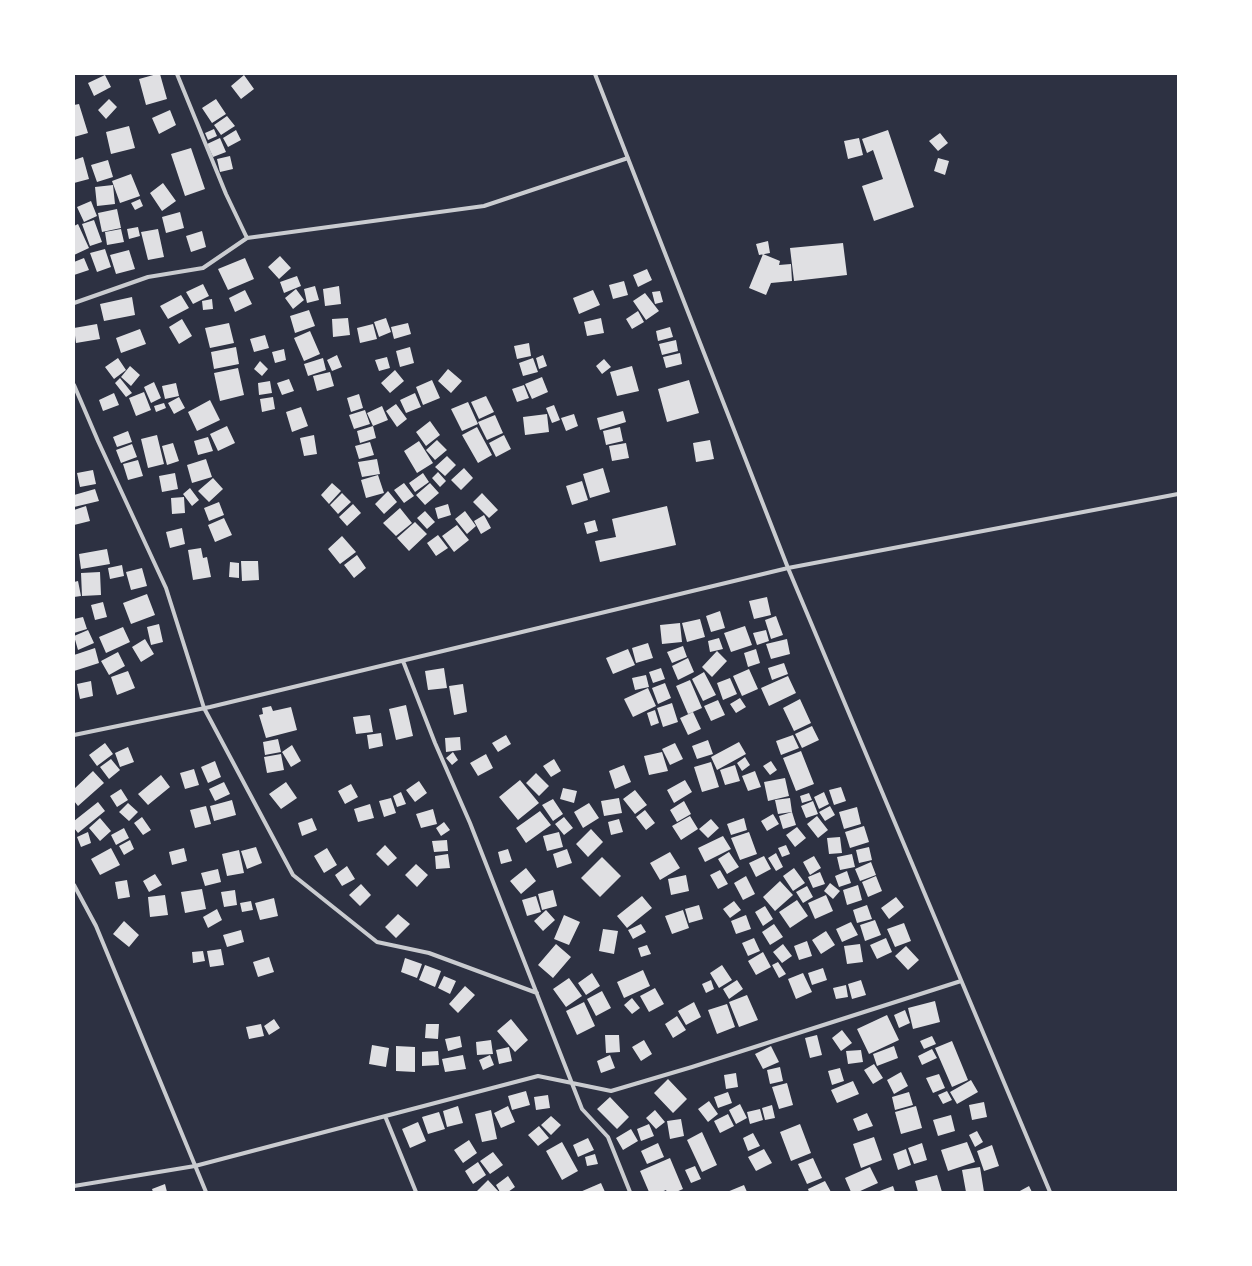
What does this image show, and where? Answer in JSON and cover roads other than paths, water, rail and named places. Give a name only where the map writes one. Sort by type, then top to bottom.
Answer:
[{"type":"street","points":[[177,74],[226,194],[247,238]]},
{"type":"street","points":[[595,74],[788,568],[1050,1192]]},
{"type":"street","points":[[74,303],[148,277],[203,268],[247,238],[484,206],[628,158]]},
{"type":"street","points":[[74,385],[98,441],[166,588],[204,708],[293,875],[377,942],[429,953],[537,993]]},
{"type":"street","points":[[74,735],[204,708],[788,568],[1178,494]]},
{"type":"street","points":[[403,661],[435,743],[470,823],[582,1109],[608,1137],[630,1192]]},
{"type":"street","points":[[74,885],[96,926],[206,1192]]},
{"type":"street","points":[[74,1186],[195,1166],[538,1076],[611,1092],[961,981]]},
{"type":"street","points":[[385,1116],[416,1192]]}]
